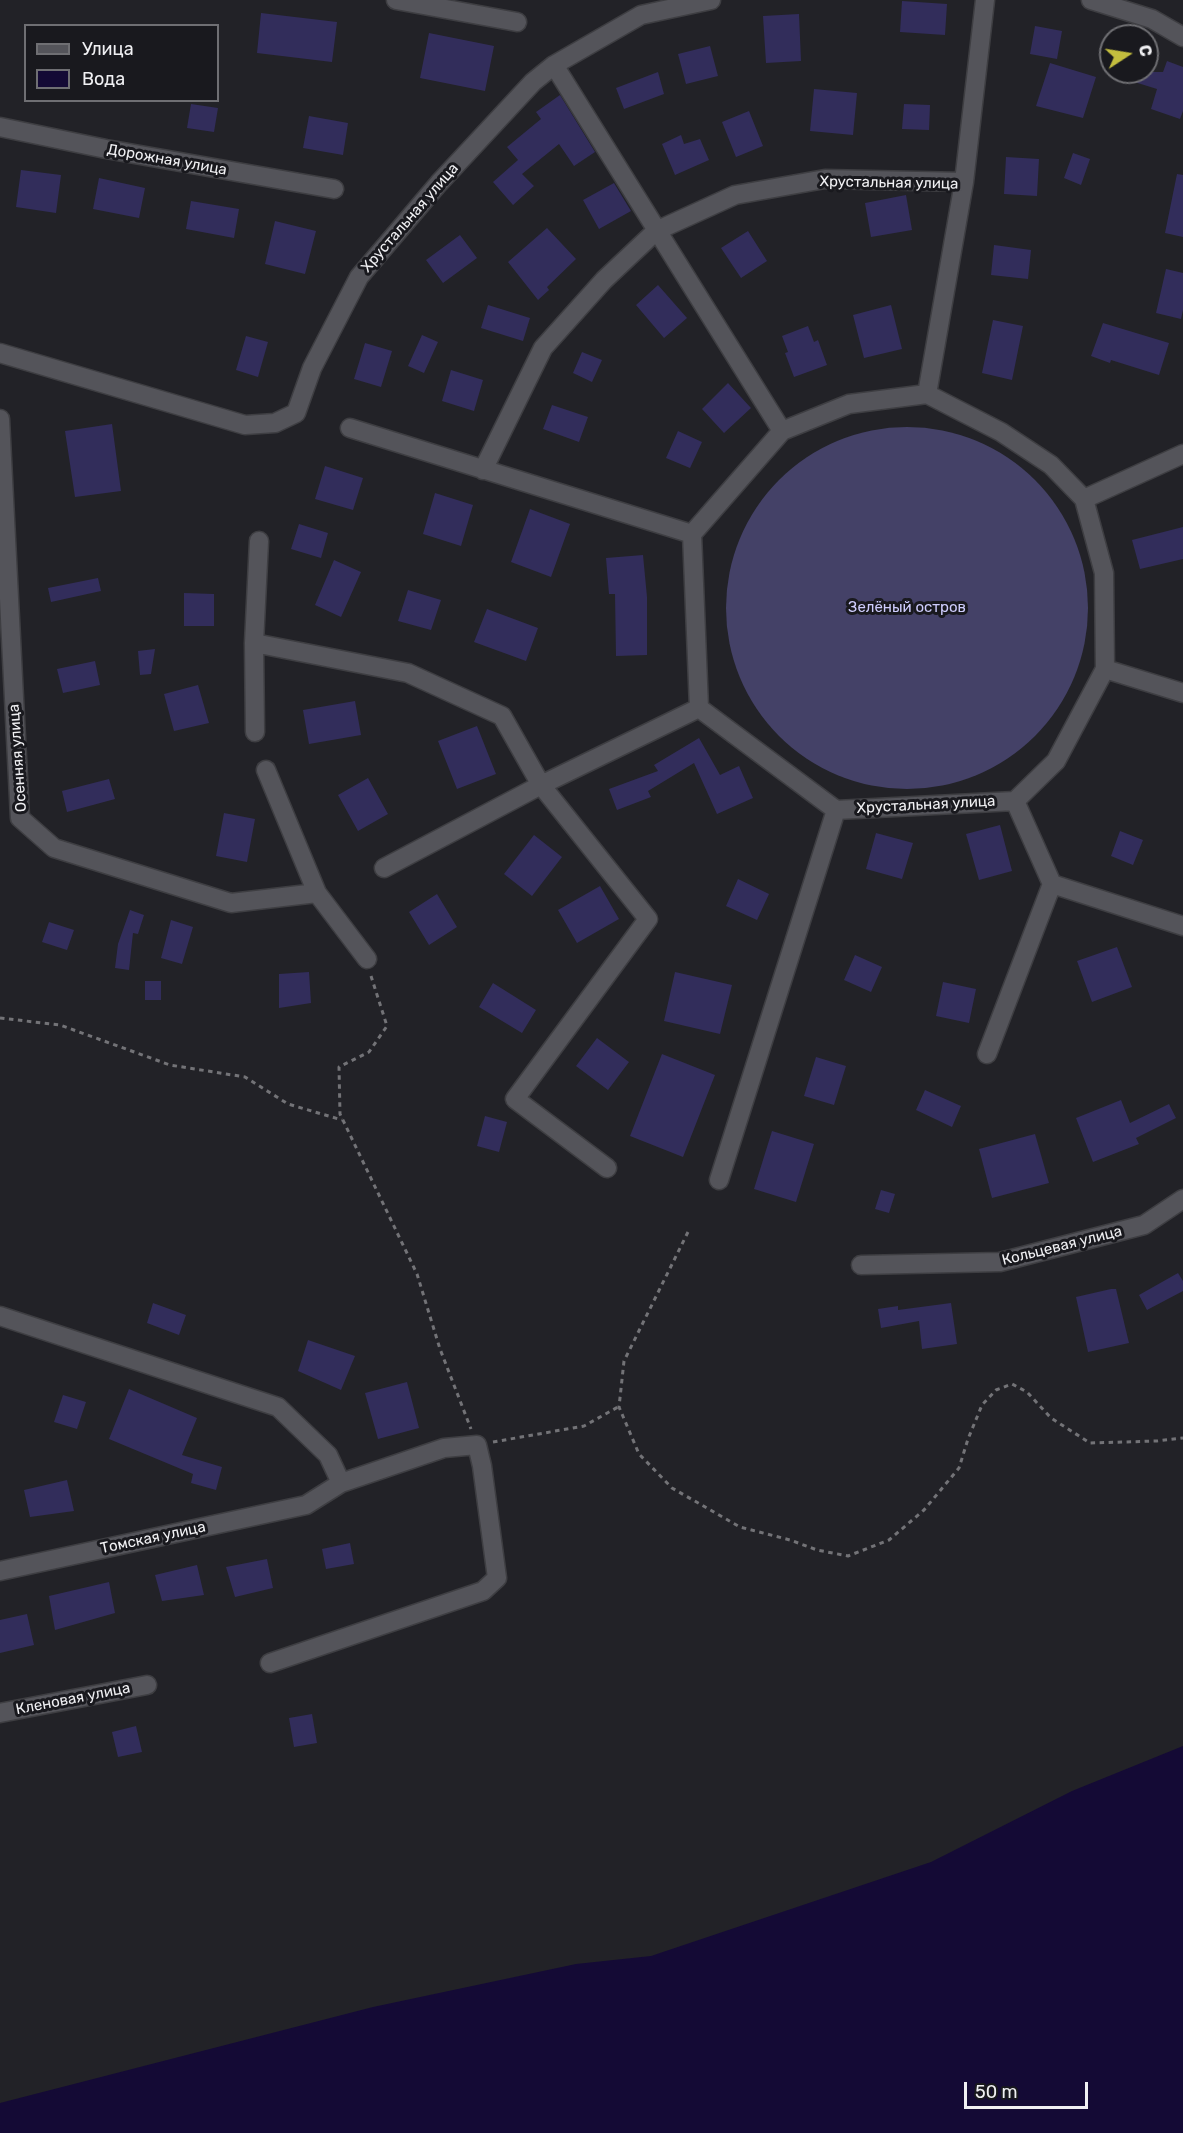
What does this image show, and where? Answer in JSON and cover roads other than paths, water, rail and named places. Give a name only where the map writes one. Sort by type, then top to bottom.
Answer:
[{"type":"street","points":[[396,0],[517,22]]},
{"type":"street","name":"Хрустальная улица","points":[[0,353],[245,425],[275,423],[296,413],[312,368],[358,277],[439,183],[534,82],[554,65],[641,15],[711,0]]},
{"type":"street","points":[[964,182],[985,0]]},
{"type":"street","points":[[1090,0],[1152,19],[1183,37]]},
{"type":"street","points":[[554,65],[782,431]]},
{"type":"street","name":"Дорожная улица","points":[[0,127],[106,149],[334,189]]},
{"type":"street","name":"Хрустальная улица","points":[[483,470],[543,348],[604,280],[656,231],[735,195],[825,179],[964,182],[927,394],[1002,432],[1051,465],[1084,499],[1104,573],[1105,669],[1056,761],[1015,801],[836,810],[699,708]]},
{"type":"street","points":[[384,868],[541,785],[699,708],[692,534],[782,431],[849,404],[927,394]]},
{"type":"street","name":"Осенняя улица","points":[[0,419],[20,818],[54,848],[231,903],[317,893]]},
{"type":"street","points":[[350,428],[692,534]]},
{"type":"street","points":[[1084,499],[1183,454]]},
{"type":"street","points":[[255,732],[254,643],[259,541]]},
{"type":"street","points":[[254,643],[408,673],[502,716],[541,785],[648,919],[515,1099],[607,1168]]},
{"type":"street","points":[[1105,669],[1183,693]]},
{"type":"street","points":[[266,770],[317,893],[367,959]]},
{"type":"street","points":[[987,1054],[1052,884],[1015,801]]},
{"type":"street","points":[[719,1180],[836,810]]},
{"type":"street","points":[[1052,884],[1183,926]]},
{"type":"street","name":"Кольцевая улица","points":[[861,1265],[1000,1262],[1144,1225],[1183,1199]]},
{"type":"street","points":[[0,1316],[278,1407],[328,1455],[341,1484]]},
{"type":"street","name":"Томская улица","points":[[0,1571],[306,1505],[341,1484],[444,1448],[477,1445],[482,1466],[497,1578],[483,1591],[270,1663]]},
{"type":"street","name":"Кленовая улица","points":[[0,1713],[147,1685]]},
{"type":"water","points":[[1183,1746],[1183,2133],[0,2133],[0,2103],[373,2007],[576,1964],[651,1956],[931,1862],[1072,1791]]},
{"type":"park label","name":"Зелёный остров","points":[[907,608]]}]
